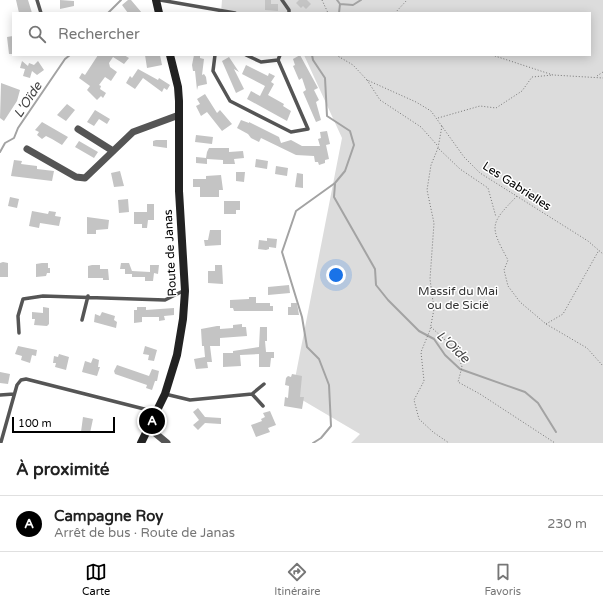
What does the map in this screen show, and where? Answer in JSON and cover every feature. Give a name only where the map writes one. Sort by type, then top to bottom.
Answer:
[{"type":"street","points":[[156,0],[159,12]]},
{"type":"street","name":"Route de Janas","points":[[141,443],[165,394],[181,338],[185,291],[179,191],[178,87],[170,56]]},
{"type":"street","points":[[27,149],[76,177],[85,178],[133,132],[179,115]]},
{"type":"street","points":[[78,129],[113,152]]},
{"type":"street","points":[[149,428],[167,443]]},
{"type":"lane","points":[[36,0],[41,12]]},
{"type":"lane","points":[[160,0],[229,12]]},
{"type":"lane","points":[[282,0],[289,12]]},
{"type":"lane","points":[[215,56],[213,71],[230,101],[291,132],[308,129],[278,60],[280,56]]},
{"type":"lane","points":[[248,56],[261,62],[278,60]]},
{"type":"lane","points":[[19,333],[18,316],[23,299],[43,296],[88,296],[165,300],[185,291]]},
{"type":"lane","points":[[82,320],[88,296]]},
{"type":"lane","points":[[1,442],[14,394],[19,382],[26,379],[157,413]]},
{"type":"lane","points":[[165,394],[190,400],[252,394],[264,384]]},
{"type":"lane","points":[[0,395],[14,394]]},
{"type":"lane","points":[[252,394],[263,406]]},
{"type":"path","points":[[322,0],[328,12]]},
{"type":"path","points":[[396,12],[407,0]]},
{"type":"path","name":"Les Gabrielles","points":[[338,56],[353,65],[367,80],[416,102],[431,111],[464,157],[480,173],[588,241],[603,254]]},
{"type":"path","points":[[495,56],[553,75]]},
{"type":"path","points":[[596,77],[603,72]]},
{"type":"path","points":[[437,118],[480,106],[496,108],[522,91],[532,77],[553,75],[603,78]]},
{"type":"path","points":[[367,80],[380,100],[421,127],[438,146]]},
{"type":"path","points":[[442,125],[438,148],[431,166],[427,190],[434,223],[430,279],[434,309],[431,326],[421,352],[424,382],[414,400],[419,419],[433,432],[449,443]]},
{"type":"path","points":[[438,148],[460,170],[488,188],[496,218],[495,224],[497,240],[508,260],[504,270],[508,286],[520,302],[546,324],[587,348],[603,366]]},
{"type":"path","points":[[496,218],[517,196]]},
{"type":"path","points":[[546,324],[563,314],[599,250]]},
{"type":"path","points":[[431,326],[457,351],[462,367],[458,382],[480,394],[554,443]]},
{"type":"green space","name":"Massif du Mai ou de Sicié","points":[[222,0],[603,0],[603,443],[351,443],[360,434],[292,394],[342,138],[304,56],[591,56],[591,12],[221,12]]},
{"type":"building","points":[[16,0],[28,0],[32,12],[19,12]]},
{"type":"building","points":[[60,0],[74,1],[74,6],[60,9]]},
{"type":"building","points":[[128,0],[131,0],[141,12],[127,12],[122,5]]},
{"type":"building","points":[[265,0],[271,0],[271,4],[278,4],[278,11],[265,10]]},
{"type":"building","points":[[299,0],[307,0],[311,4],[306,9],[303,6],[301,8],[296,3]]},
{"type":"building","points":[[12,36],[12,54],[9,54],[7,37]]},
{"type":"building","points":[[97,56],[126,56],[129,58],[124,64],[113,57],[109,63],[110,67],[117,72],[111,81],[105,77],[99,85],[101,86],[100,89],[106,93],[103,98],[101,96],[97,100],[87,90],[90,86],[79,78],[82,73],[85,75]]},
{"type":"building","points":[[145,56],[160,56],[162,65],[147,68]]},
{"type":"building","points":[[194,56],[200,56],[200,58],[204,59],[202,75],[204,74],[206,77],[207,84],[198,86],[197,90],[195,71],[193,71],[192,65]]},
{"type":"building","points":[[301,56],[318,88],[314,90],[319,100],[316,102],[321,120],[316,122],[303,92],[306,90],[302,78],[299,80],[293,66],[295,65],[293,59]]},
{"type":"building","points":[[229,57],[239,72],[234,69],[244,89],[236,93],[222,61]]},
{"type":"building","points":[[22,61],[28,66],[29,63],[34,65],[38,61],[44,70],[37,75],[32,71],[30,78],[23,76],[25,69],[20,68]]},
{"type":"building","points":[[246,65],[268,76],[269,73],[275,76],[271,82],[274,84],[268,95],[284,104],[283,106],[291,111],[287,121],[247,99],[251,91],[260,96],[265,86],[242,74]]},
{"type":"building","points":[[138,69],[158,80],[159,78],[170,85],[167,90],[164,88],[162,92],[143,78],[135,89],[126,83],[130,76],[132,78]]},
{"type":"building","points":[[1,83],[20,90],[17,101],[4,121],[0,118]]},
{"type":"building","points":[[205,94],[217,113],[220,110],[232,124],[222,131],[207,112],[201,116],[196,106],[200,104],[197,99]]},
{"type":"building","points":[[67,104],[75,110],[66,121],[57,115]]},
{"type":"building","points":[[95,110],[110,119],[107,124],[99,119],[94,126],[87,122]]},
{"type":"building","points":[[241,120],[249,122],[279,137],[281,143],[291,140],[302,146],[320,146],[318,139],[321,138],[320,132],[327,131],[330,144],[326,145],[329,159],[325,160],[325,163],[319,165],[318,162],[315,162],[314,156],[296,155],[261,138],[259,142],[237,128]]},
{"type":"building","points":[[42,122],[68,137],[62,145],[46,136],[42,139],[37,135],[39,132],[35,130]]},
{"type":"building","points":[[196,135],[213,137],[212,144],[195,142]]},
{"type":"building","points":[[167,140],[167,148],[153,146],[153,141]]},
{"type":"building","points":[[79,141],[98,152],[94,158],[75,147]]},
{"type":"building","points":[[209,148],[229,148],[229,152],[243,151],[244,158],[234,159],[235,164],[223,164],[223,160],[207,159],[207,164],[196,163],[196,157],[206,158]]},
{"type":"building","points":[[256,159],[268,161],[267,169],[255,167]]},
{"type":"building","points":[[14,160],[22,161],[21,164],[37,166],[37,169],[54,171],[52,181],[11,176]]},
{"type":"building","points":[[276,166],[288,168],[287,176],[275,174]]},
{"type":"building","points":[[120,171],[124,186],[114,187],[111,173]]},
{"type":"building","points":[[236,172],[245,172],[244,182],[236,181]]},
{"type":"building","points":[[297,173],[303,174],[303,188],[295,187]]},
{"type":"building","points":[[221,175],[223,190],[219,190],[219,197],[200,197],[200,187],[193,187],[193,179],[206,179],[206,176]]},
{"type":"building","points":[[10,197],[19,199],[17,208],[8,206]]},
{"type":"building","points":[[128,199],[129,212],[119,213],[118,200]]},
{"type":"building","points":[[224,201],[240,201],[240,210],[236,210],[236,214],[224,214]]},
{"type":"building","points":[[147,204],[154,204],[154,220],[148,220],[147,228],[142,228],[142,224],[134,224],[134,212],[147,212]]},
{"type":"building","points":[[32,211],[48,214],[49,211],[56,212],[55,216],[61,217],[59,226],[40,223],[39,228],[29,226]]},
{"type":"building","points":[[87,217],[109,220],[108,229],[96,230],[96,234],[87,234]]},
{"type":"building","points":[[210,230],[221,230],[221,245],[205,246],[204,240],[208,240]]},
{"type":"building","points":[[267,238],[277,239],[276,248],[269,247],[269,249],[266,250],[258,249],[259,240],[267,241]]},
{"type":"building","points":[[0,263],[8,263],[8,277],[0,277]]},
{"type":"building","points":[[48,263],[50,273],[47,273],[46,276],[36,277],[36,264]]},
{"type":"building","points":[[121,263],[129,263],[132,271],[150,272],[150,265],[159,265],[158,274],[154,273],[153,281],[145,281],[145,277],[132,277],[132,274],[125,274],[125,269],[120,269]]},
{"type":"building","points":[[100,265],[100,269],[108,269],[109,280],[103,280],[103,278],[88,278],[88,266]]},
{"type":"building","points":[[215,265],[222,265],[223,284],[208,283],[208,271],[215,271]]},
{"type":"building","points":[[289,285],[290,293],[268,295],[268,287]]},
{"type":"building","points":[[249,297],[256,297],[256,303],[270,303],[270,306],[273,306],[273,311],[234,311],[233,308],[230,308],[230,300],[249,299]]},
{"type":"building","points":[[291,303],[297,303],[299,315],[288,315],[288,307],[291,307]]},
{"type":"building","points":[[43,307],[49,308],[49,324],[47,326],[34,325],[35,319],[32,319],[32,312],[43,313]]},
{"type":"building","points":[[137,307],[146,307],[146,310],[174,308],[174,315],[164,316],[165,320],[159,321],[159,317],[142,317],[142,322],[134,323],[134,310],[137,310]]},
{"type":"building","points":[[102,312],[115,316],[114,320],[117,322],[116,328],[94,322],[95,314],[100,316]]},
{"type":"building","points":[[242,324],[242,327],[246,327],[247,336],[220,338],[220,346],[210,346],[212,362],[207,362],[208,368],[196,369],[194,359],[205,357],[204,346],[202,346],[201,329],[217,326],[220,326],[220,329],[233,328],[233,325]]},
{"type":"building","points":[[260,327],[267,327],[267,341],[265,341],[266,352],[274,352],[274,358],[271,358],[270,367],[259,367],[259,354],[240,355],[241,366],[223,367],[223,353],[233,353],[233,351],[259,347]]},
{"type":"building","points":[[18,346],[37,350],[36,356],[32,355],[30,363],[21,360],[22,356],[15,354]]},
{"type":"building","points":[[145,346],[157,350],[154,361],[148,360],[149,355],[143,354]]},
{"type":"building","points":[[59,354],[69,357],[66,370],[55,367],[56,363],[53,363],[54,356],[58,357]]},
{"type":"building","points":[[93,358],[99,360],[98,367],[100,367],[97,376],[82,372],[85,361],[91,363]]},
{"type":"building","points":[[117,365],[149,376],[152,369],[159,371],[157,381],[155,381],[152,390],[146,388],[147,385],[115,374],[114,371]]},
{"type":"building","points":[[0,372],[10,374],[8,384],[0,383]]},
{"type":"building","points":[[292,374],[302,376],[300,397],[304,397],[302,409],[284,406],[285,397],[288,398],[289,386],[285,385],[286,378],[288,376],[291,377]]},
{"type":"building","points":[[198,408],[205,417],[221,418],[221,424],[205,423],[198,430],[193,425],[199,420],[193,412]]},
{"type":"building","points":[[270,411],[276,425],[268,428],[270,432],[256,437],[251,425],[262,421],[261,419],[265,417],[263,413]]},
{"type":"building","points":[[83,417],[93,419],[90,433],[81,432]]},
{"type":"waterway","name":"L'Oïde","points":[[109,12],[121,0]]},
{"type":"waterway","name":"L'Oïde","points":[[337,0],[340,4],[353,5],[361,0]]},
{"type":"waterway","name":"L'Oïde","points":[[339,12],[340,4]]},
{"type":"waterway","name":"L'Oïde","points":[[0,152],[5,143],[14,138],[18,128],[65,59],[69,56]]},
{"type":"waterway","name":"L'Oïde","points":[[312,56],[313,60],[325,78],[327,116],[350,131],[354,145],[345,171],[335,183],[296,211],[282,252],[302,317],[307,347],[319,359],[329,385],[331,426],[321,438],[313,443]]},
{"type":"waterway","name":"L'Oïde","points":[[335,184],[334,197],[375,269],[376,285],[388,300],[419,331],[434,339],[445,355],[460,369],[525,392],[538,403],[556,432]]},
{"type":"place","name":"Campagne Roy","points":[[152,421]]}]
